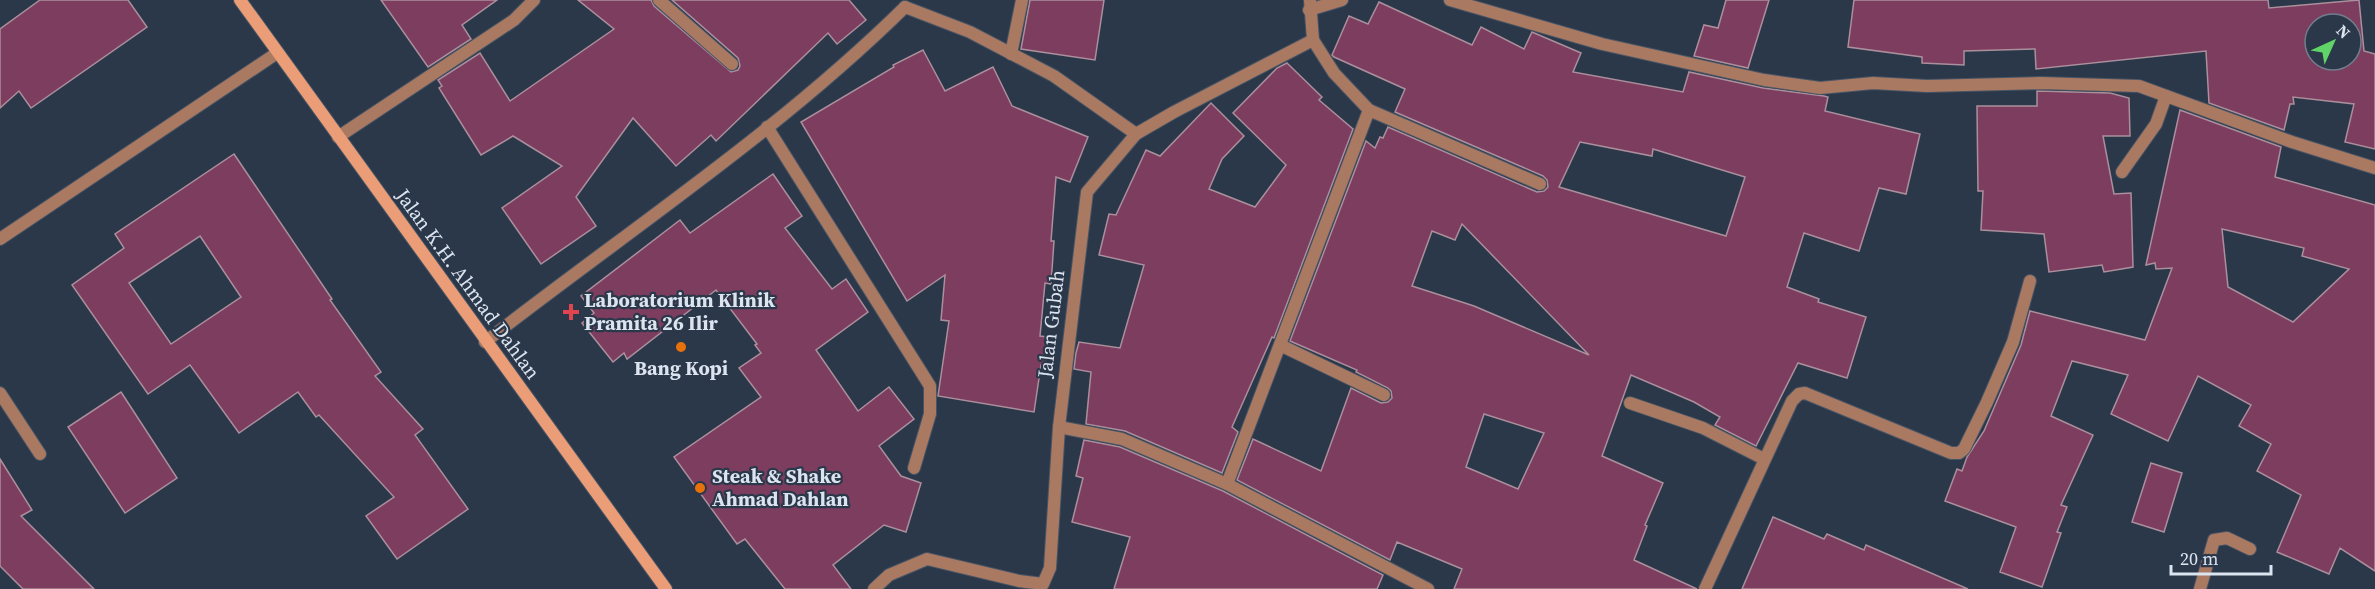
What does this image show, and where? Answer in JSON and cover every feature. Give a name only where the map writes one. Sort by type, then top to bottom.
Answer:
[{"type":"main road","name":"Jalan K.H. Ahmad Dahlan","points":[[240,0],[666,589]]},
{"type":"street","points":[[338,137],[514,20],[534,0]]},
{"type":"street","points":[[659,0],[732,64]]},
{"type":"street","points":[[1011,54],[1022,0]]},
{"type":"street","points":[[1342,0],[1310,5],[1313,40],[1334,73],[1369,110],[1540,184]]},
{"type":"street","points":[[1450,0],[1602,44],[1764,80],[1820,88],[1873,83],[1927,86],[2040,83],[2139,86],[2292,142],[2375,168]]},
{"type":"street","points":[[486,342],[767,127],[865,46],[902,4],[970,32],[1054,75],[1136,134]]},
{"type":"street","name":"Jalan Gubah","points":[[874,589],[889,575],[927,559],[1019,581],[1043,584],[1050,568],[1059,427],[1087,192],[1136,134],[1313,40]]},
{"type":"street","points":[[0,239],[277,53]]},
{"type":"street","points":[[2122,172],[2156,124],[2166,96]]},
{"type":"street","points":[[1227,484],[1369,110]]},
{"type":"street","points":[[767,127],[930,386],[930,414],[914,468]]},
{"type":"street","points":[[1705,589],[1792,400],[1799,394],[1805,393],[1951,453],[1959,453],[1964,449],[2013,342],[2030,281]]},
{"type":"street","points":[[1280,345],[1384,395]]},
{"type":"street","points":[[0,393],[40,454]]},
{"type":"street","points":[[1630,403],[1703,428],[1764,459]]},
{"type":"street","points":[[1059,427],[1122,439],[1227,484],[1428,589]]},
{"type":"street","points":[[2200,589],[2214,540],[2220,537],[2228,538],[2250,549]]},
{"type":"building","points":[[40,0],[128,0],[147,27],[31,108],[19,91],[0,108],[0,29]]},
{"type":"building","points":[[381,0],[497,0],[462,25],[471,39],[428,67]]},
{"type":"building","points":[[578,0],[651,0],[654,6],[731,72],[738,70],[740,66],[738,58],[672,0],[849,0],[866,20],[837,44],[828,33],[716,141],[711,135],[676,166],[633,118],[576,197],[596,226],[541,264],[502,208],[562,166],[513,136],[481,155],[439,88],[442,86],[438,80],[480,53],[510,101],[614,29]]},
{"type":"building","points":[[1030,0],[1104,0],[1095,60],[1021,49]]},
{"type":"building","points":[[1726,0],[1769,0],[1748,68],[1694,56],[1704,25],[1718,28]]},
{"type":"building","points":[[1854,0],[2268,0],[2269,8],[2359,0],[2360,12],[2303,12],[2303,72],[2363,72],[2363,41],[2364,51],[2375,54],[2375,149],[2345,142],[2354,104],[2293,97],[2294,104],[2290,104],[2284,130],[2209,103],[2206,51],[2036,69],[2035,49],[1964,51],[1964,65],[1922,63],[1922,57],[1848,47]]},
{"type":"building","points":[[1379,2],[1472,45],[1481,27],[1524,49],[1532,32],[1581,53],[1573,72],[1683,92],[1689,72],[1763,88],[1824,96],[1828,97],[1825,111],[1920,134],[1906,194],[1879,188],[1859,251],[1804,233],[1787,287],[1819,299],[1818,302],[1866,317],[1847,378],[1798,363],[1756,446],[1715,425],[1720,417],[1694,402],[1631,375],[1602,456],[1663,483],[1645,525],[1647,526],[1634,560],[1697,589],[1454,589],[1462,569],[1397,542],[1390,560],[1237,480],[1253,439],[1321,471],[1351,388],[1381,403],[1388,402],[1392,398],[1388,388],[1356,372],[1357,370],[1290,341],[1366,141],[1375,148],[1388,127],[1537,192],[1544,191],[1548,187],[1547,180],[1543,176],[1395,112],[1405,89],[1332,55],[1349,16],[1368,24]],"holes":[[[1580,142],[1652,156],[1653,149],[1745,177],[1726,236],[1559,187]],[[1462,224],[1589,355],[1474,306],[1412,286],[1432,231],[1455,240]],[[1484,414],[1544,433],[1518,489],[1466,467]]]},
{"type":"building","points":[[923,50],[945,91],[993,67],[1012,106],[1088,137],[1070,182],[1056,177],[1051,241],[1054,241],[1051,284],[1045,283],[1040,336],[1047,337],[1046,365],[1041,365],[1034,412],[938,396],[949,321],[941,320],[945,275],[907,301],[801,122],[894,67],[893,65]]},
{"type":"building","points":[[1287,63],[1322,97],[1319,100],[1353,129],[1274,338],[1272,337],[1232,427],[1238,432],[1222,473],[1125,431],[1086,424],[1091,372],[1074,369],[1076,353],[1079,342],[1120,348],[1144,265],[1099,255],[1109,214],[1116,215],[1146,150],[1160,156],[1211,103],[1244,136],[1222,159],[1209,189],[1255,207],[1286,165],[1233,113],[1277,68]]},
{"type":"building","points":[[2037,91],[2110,93],[2129,98],[2130,136],[2103,136],[2114,194],[2131,193],[2133,267],[2104,272],[2102,265],[2049,272],[2044,234],[1981,230],[1983,191],[1978,191],[1977,106],[2037,106]]},
{"type":"building","points":[[2180,110],[2281,147],[2275,177],[2375,205],[2375,571],[2340,548],[2329,574],[2277,552],[2301,495],[2257,471],[2271,444],[2239,426],[2251,405],[2198,376],[2168,441],[2111,414],[2128,375],[2072,361],[2051,416],[2093,435],[2061,505],[2067,507],[2057,532],[2061,533],[2042,587],[2000,572],[2016,527],[1945,501],[1957,469],[1962,471],[1967,457],[1984,431],[2021,345],[2030,311],[2145,340],[2172,268],[2156,269],[2155,263],[2146,265]],"holes":[[[2222,229],[2304,248],[2302,256],[2349,269],[2293,322],[2228,287]]]},
{"type":"building","points":[[234,154],[332,299],[330,300],[381,372],[375,376],[423,429],[415,435],[468,509],[397,559],[366,516],[394,497],[319,415],[316,417],[298,392],[239,433],[190,365],[148,394],[72,285],[124,248],[115,234]],"holes":[[[200,236],[241,297],[171,344],[129,283]]]},
{"type":"building","points":[[773,174],[802,216],[785,228],[832,289],[846,279],[868,312],[816,350],[858,411],[889,387],[914,419],[879,446],[901,476],[921,483],[906,532],[884,525],[833,565],[851,589],[785,589],[745,539],[737,544],[674,457],[761,397],[739,368],[761,353],[755,345],[757,344],[716,290],[627,359],[624,353],[613,362],[582,323],[594,313],[581,296],[680,220],[690,233]]},
{"type":"building","points":[[121,392],[177,478],[125,513],[68,427]]},
{"type":"building","points":[[1084,440],[1120,447],[1223,491],[1383,575],[1377,589],[1114,589],[1130,537],[1072,522],[1083,478],[1076,476]]},
{"type":"building","points":[[0,459],[32,510],[21,516],[94,589],[23,589],[0,566]]},
{"type":"building","points":[[2151,463],[2182,473],[2164,532],[2132,522]]},
{"type":"building","points":[[1773,517],[1824,539],[1827,534],[1864,550],[1866,545],[1968,589],[1742,589]]},
{"type":"place","name":"Laboratorium Klinik Pramita 26 Ilir","points":[[571,312]]},
{"type":"place","name":"Bang Kopi","points":[[681,347]]},
{"type":"place","name":"Steak & Shake Ahmad Dahlan","points":[[700,488]]}]
